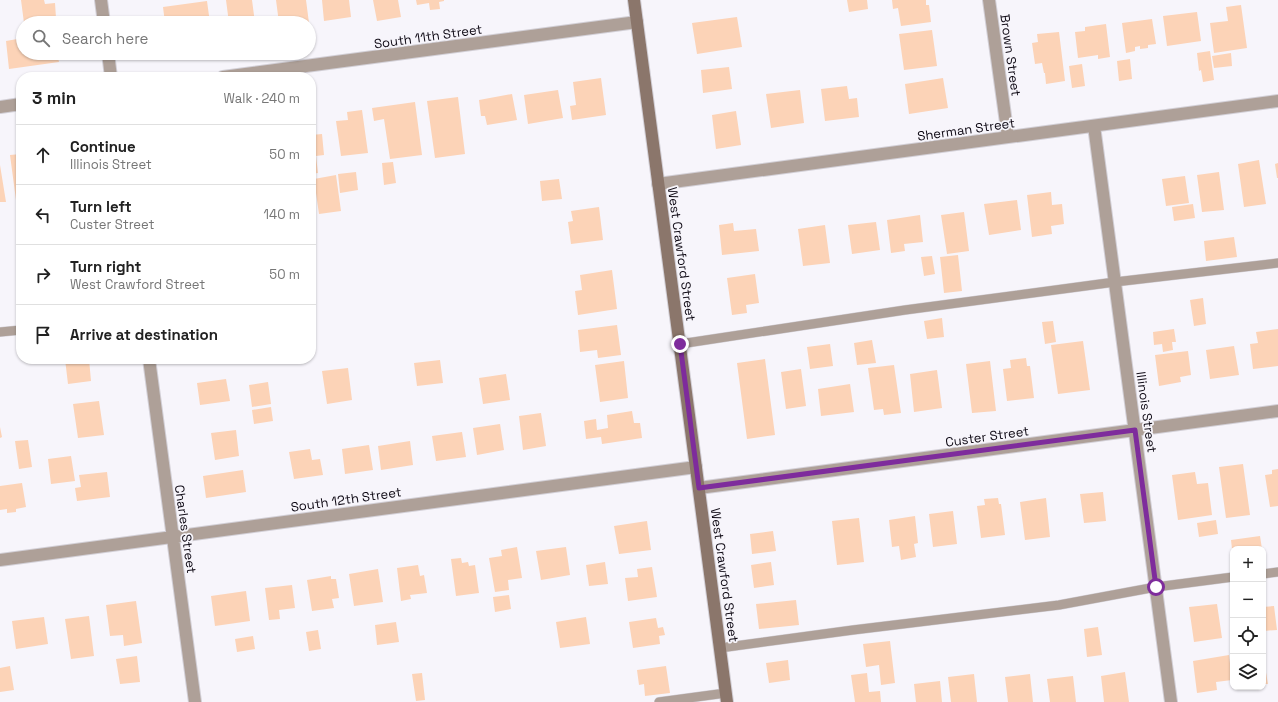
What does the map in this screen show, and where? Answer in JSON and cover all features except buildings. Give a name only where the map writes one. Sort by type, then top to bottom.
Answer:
[{"type":"main road","name":"West Crawford Street","points":[[634,0],[727,698]]},
{"type":"street","points":[[101,0],[103,16]]},
{"type":"street","name":"Brown Street","points":[[989,0],[1008,137]]},
{"type":"street","name":"South 11th Street","points":[[261,72],[637,22]]},
{"type":"street","points":[[109,60],[110,72]]},
{"type":"street","name":"Sherman Street","points":[[658,184],[1278,101]]},
{"type":"street","points":[[0,107],[16,105]]},
{"type":"street","name":"Illinois Street","points":[[1094,126],[1171,702]]},
{"type":"street","name":"Charles Street","points":[[150,364],[195,702]]},
{"type":"street","name":"Custer Street","points":[[699,488],[1278,411]]},
{"type":"street","name":"South 12th Street","points":[[0,560],[696,467]]},
{"type":"lane","points":[[680,344],[905,310],[1115,282],[1278,263]]},
{"type":"lane","points":[[0,332],[16,330]]},
{"type":"lane","points":[[1266,574],[1278,572]]},
{"type":"lane","points":[[720,648],[1059,605],[1156,587],[1230,577]]},
{"type":"lane","points":[[659,702],[727,698]]},
{"type":"route","points":[[680,344],[699,488],[1135,430],[1156,587]]}]
